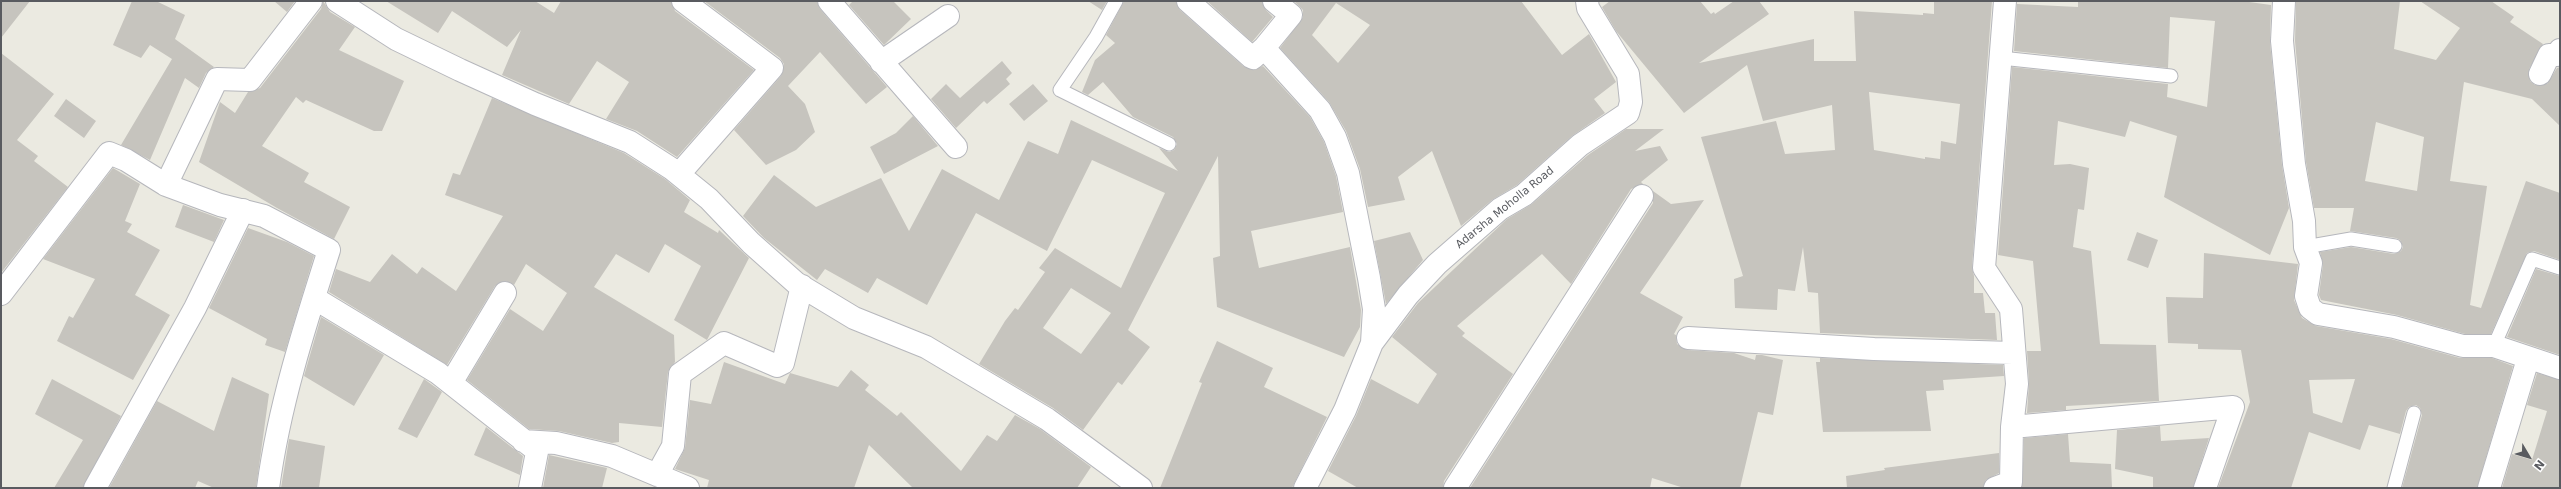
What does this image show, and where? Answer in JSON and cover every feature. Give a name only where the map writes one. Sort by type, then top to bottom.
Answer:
[{"type":"street","points":[[166,186],[217,80],[250,80],[311,1]]},
{"type":"street","points":[[337,1],[396,39],[535,104],[630,142],[679,174],[710,199],[751,243],[802,286],[854,318],[926,347],[1047,418],[1142,488]]},
{"type":"street","points":[[679,174],[772,68],[683,1]]},
{"type":"street","points":[[829,1],[956,147]]},
{"type":"street","points":[[1188,1],[1251,57],[1255,57],[1264,48],[1291,15],[1274,1]]},
{"type":"street","name":"Adarsha Moholla Road","points":[[1305,488],[1345,410],[1372,343],[1408,295],[1437,264],[1500,209],[1524,196],[1580,146],[1628,112],[1631,102],[1628,74],[1588,8],[1587,1]]},
{"type":"street","points":[[1995,488],[2011,482],[2012,427],[2017,384],[2013,352],[2011,309],[1984,268],[2005,1]]},
{"type":"street","points":[[2284,1],[2283,49],[2294,164],[2304,221],[2305,247],[2311,263],[2306,296],[2310,308],[2318,314],[2394,326],[2463,346],[2494,346],[2528,359],[2560,368]]},
{"type":"street","points":[[881,62],[948,16]]},
{"type":"street","points":[[1264,48],[1320,110],[1336,137],[1348,173],[1369,278],[1374,309],[1372,343]]},
{"type":"street","points":[[2540,74],[2550,55],[2557,55],[2560,50]]},
{"type":"street","points":[[1,294],[109,153],[126,160],[166,186],[264,216],[329,250],[293,362],[272,453],[268,488]]},
{"type":"street","points":[[1455,488],[1642,196]]},
{"type":"street","points":[[95,488],[195,308],[243,210]]},
{"type":"street","points":[[660,480],[673,446],[680,374],[724,343],[778,366],[783,363],[802,286]]},
{"type":"street","points":[[451,383],[505,293]]},
{"type":"street","points":[[314,298],[451,383],[537,452],[530,488]]},
{"type":"street","points":[[1688,338],[1874,349],[2013,352]]},
{"type":"street","points":[[2489,488],[2528,359]]},
{"type":"street","points":[[2012,427],[2233,407],[2205,488]]},
{"type":"street","points":[[523,441],[556,443],[612,456],[660,480],[688,488]]},
{"type":"lane","points":[[1116,1],[1096,37],[1060,90],[1169,144]]},
{"type":"lane","points":[[2001,58],[2171,76]]},
{"type":"lane","points":[[2305,247],[2351,239],[2395,246]]},
{"type":"lane","points":[[2494,346],[2532,259],[2560,268]]},
{"type":"lane","points":[[2394,488],[2414,413]]},
{"type":"building","points":[[1,1],[30,1],[1,38]]},
{"type":"building","points":[[132,1],[156,1],[185,15],[175,39],[214,67],[206,73],[199,88],[185,78],[150,160],[121,145],[172,59],[150,45],[141,58],[113,45]]},
{"type":"building","points":[[274,1],[295,1],[287,12]]},
{"type":"building","points":[[323,1],[330,12],[355,27],[339,50],[404,81],[382,131],[374,131],[306,100],[303,103],[296,97],[262,146],[309,173],[304,182],[350,207],[334,239],[277,208],[199,162],[220,102],[235,113],[248,92],[260,88],[321,9]]},
{"type":"building","points":[[386,1],[535,1],[554,13],[561,1],[671,1],[675,11],[754,70],[677,157],[637,131],[606,119],[629,82],[597,61],[569,104],[502,75],[521,30],[507,47],[452,11],[438,33]]},
{"type":"building","points":[[704,1],[817,1],[820,9],[887,87],[866,104],[820,52],[788,86],[805,104],[815,132],[796,150],[766,165],[734,130],[781,76],[784,64],[780,58]]},
{"type":"building","points":[[853,1],[893,1],[911,19],[884,45],[849,5]]},
{"type":"building","points":[[1088,1],[1107,1],[1102,10]]},
{"type":"building","points":[[1124,1],[1176,1],[1180,10],[1243,66],[1254,70],[1263,66],[1310,117],[1324,142],[1336,176],[1343,212],[1251,231],[1259,268],[1350,247],[1361,310],[1360,327],[1344,357],[1217,307],[1213,258],[1220,256],[1218,156],[1128,330],[1150,347],[1122,385],[1118,382],[1083,430],[1053,408],[979,364],[1005,321],[1015,308],[1018,310],[1045,272],[1039,268],[1055,248],[1121,288],[1165,193],[1092,160],[1047,251],[976,213],[927,305],[877,278],[868,293],[825,269],[817,280],[764,238],[743,216],[774,175],[816,207],[881,178],[909,231],[942,169],[999,200],[1028,141],[1058,154],[1071,120],[1178,171],[1159,148],[1169,152],[1174,150],[1177,144],[1173,137],[1133,117],[1103,82],[1088,95],[1082,92],[1095,60],[1115,43],[1106,35]],"holes":[[[1071,288],[1111,313],[1081,354],[1043,328]]]},
{"type":"building","points":[[1207,1],[1262,1],[1266,10],[1273,17],[1252,42]]},
{"type":"building","points":[[1294,1],[1521,1],[1562,55],[1589,34],[1616,82],[1594,99],[1605,113],[1572,136],[1517,185],[1492,200],[1461,226],[1432,151],[1398,177],[1405,200],[1368,207],[1360,169],[1346,131],[1329,102],[1280,48],[1303,17],[1303,10]],"holes":[[[1336,3],[1370,25],[1338,63],[1312,35]]]},
{"type":"building","points":[[1610,1],[1700,1],[1711,14],[1714,12],[1715,14],[1734,1],[1759,1],[1769,14],[1699,63],[1814,39],[1814,61],[1856,61],[1854,11],[1923,15],[1923,13],[1934,14],[1934,1],[1992,1],[1972,267],[1974,276],[1974,293],[1983,293],[1985,313],[1995,313],[1997,340],[1820,333],[1818,293],[1808,292],[1803,247],[1795,291],[1778,289],[1777,310],[1735,308],[1734,279],[1743,276],[1701,137],[1776,121],[1785,154],[1835,150],[1832,105],[1763,121],[1747,65],[1684,113],[1616,31],[1602,7]],"holes":[[[1869,92],[1960,104],[1956,144],[1941,141],[1940,159],[1925,157],[1925,159],[1874,150]]]},
{"type":"building","points":[[2078,1],[2242,1],[2271,5],[2270,42],[2282,165],[2289,208],[2270,255],[2164,197],[2177,136],[2130,121],[2125,137],[2058,121],[2054,165],[2070,164],[2089,168],[2084,210],[2078,209],[2073,247],[2091,251],[2100,344],[2156,345],[2159,401],[2066,406],[2066,410],[2027,413],[2029,383],[2027,351],[2041,351],[2033,261],[1998,255],[2012,67],[2168,84],[2167,97],[2207,107],[2215,21],[2170,17],[2168,68],[2014,51],[2017,4],[2078,7]]},
{"type":"building","points":[[2296,1],[2400,1],[2394,49],[2436,60],[2460,28],[2420,1],[2491,1],[2514,17],[2510,22],[2543,44],[2529,69],[2530,81],[2535,85],[2547,84],[2557,68],[2560,67],[2560,126],[2532,99],[2464,82],[2450,181],[2487,186],[2470,305],[2481,308],[2526,181],[2560,193],[2560,260],[2534,251],[2527,253],[2491,334],[2465,334],[2397,315],[2321,300],[2319,295],[2323,264],[2320,252],[2351,247],[2394,254],[2401,251],[2403,247],[2400,240],[2396,238],[2350,231],[2354,208],[2314,208],[2306,162],[2295,41]],"holes":[[[2376,122],[2424,137],[2417,191],[2365,181]]]},
{"type":"building","points":[[1,53],[54,94],[17,140],[38,156],[34,161],[68,187],[1,273]]},
{"type":"building","points":[[1002,61],[1012,73],[1006,79],[1010,84],[987,104],[984,101],[956,128],[931,99],[946,84],[960,98]]},
{"type":"building","points":[[1033,84],[1048,101],[1024,121],[1009,104]]},
{"type":"building","points":[[492,98],[624,153],[665,179],[690,200],[684,212],[718,233],[719,230],[749,258],[707,340],[674,320],[701,266],[665,244],[649,273],[616,254],[594,287],[674,335],[675,362],[668,372],[662,427],[619,423],[619,442],[612,443],[559,431],[529,429],[467,380],[510,309],[543,331],[567,293],[526,264],[514,285],[505,281],[495,286],[447,365],[329,292],[336,269],[370,282],[392,254],[417,274],[422,267],[456,291],[503,216],[445,195],[453,173],[460,175]]},
{"type":"building","points":[[66,99],[96,121],[84,138],[54,116]]},
{"type":"building","points":[[913,116],[938,146],[884,174],[870,147],[896,133]]},
{"type":"building","points":[[1626,129],[1664,129],[1635,151],[1660,146],[1668,160],[1641,182],[1643,184],[1631,189],[1571,284],[1542,254],[1457,326],[1465,333],[1462,336],[1513,374],[1444,481],[1443,488],[1358,488],[1328,471],[1356,416],[1371,379],[1418,404],[1437,374],[1392,337],[1418,303],[1507,219],[1532,204],[1588,155]]},
{"type":"building","points":[[113,168],[140,184],[125,221],[132,224],[127,232],[160,250],[135,295],[170,315],[133,380],[57,341],[69,316],[73,318],[95,279],[43,259]]},
{"type":"building","points":[[1653,191],[1671,204],[1704,200],[1640,293],[1683,317],[1674,334],[1676,335],[1677,344],[1687,350],[1734,353],[1755,360],[1756,355],[1762,355],[1783,360],[1773,415],[1758,412],[1740,488],[1684,488],[1652,478],[1650,488],[1470,488],[1653,203]]},
{"type":"building","points":[[183,205],[224,220],[214,242],[175,227]]},
{"type":"building","points":[[248,228],[287,242],[314,256],[285,352],[265,345],[267,339],[209,308]]},
{"type":"building","points":[[1410,232],[1423,260],[1386,304],[1374,241]]},
{"type":"building","points":[[2137,232],[2158,240],[2148,268],[2127,260]]},
{"type":"building","points":[[2204,253],[2298,264],[2294,300],[2302,318],[2316,326],[2391,339],[2460,358],[2492,358],[2513,366],[2477,488],[2402,488],[2422,415],[2420,408],[2416,405],[2409,407],[2406,411],[2400,434],[2369,425],[2360,450],[2309,432],[2291,488],[2218,488],[2250,402],[2241,350],[2198,349],[2198,344],[2168,343],[2166,297],[2203,298]],"holes":[[[2355,379],[2342,423],[2313,413],[2309,380]]]},
{"type":"building","points":[[2536,269],[2560,276],[2560,355],[2507,337]]},
{"type":"building","points":[[321,317],[384,355],[354,406],[304,376]]},
{"type":"building","points":[[1217,341],[1273,368],[1264,387],[1327,417],[1292,488],[1160,488],[1202,383],[1199,382]]},
{"type":"building","points":[[1820,358],[2003,365],[2004,376],[1943,380],[1944,390],[1926,391],[1931,431],[1823,432],[1816,362],[1820,362]]},
{"type":"building","points":[[724,362],[785,384],[790,373],[838,387],[851,370],[869,385],[865,390],[897,416],[901,412],[961,471],[987,435],[997,441],[1015,415],[1040,429],[1091,467],[1077,488],[913,488],[869,445],[854,488],[707,488],[709,480],[675,469],[685,448],[690,400],[711,404]]},
{"type":"building","points":[[2537,373],[2560,380],[2560,488],[2502,488],[2512,454],[2532,460],[2547,411],[2527,405]]},
{"type":"building","points":[[232,377],[269,394],[256,488],[214,488],[198,481],[195,488],[109,488],[157,401],[214,431]]},
{"type":"building","points":[[52,379],[121,416],[83,488],[54,488],[83,440],[35,414]]},
{"type":"building","points":[[424,379],[442,392],[417,438],[398,429]]},
{"type":"building","points":[[2160,426],[2161,441],[2209,438],[2193,488],[2153,488],[2153,477],[2115,469],[2117,430]]},
{"type":"building","points":[[486,427],[523,456],[520,475],[474,455]]},
{"type":"building","points":[[2068,434],[2070,462],[2111,464],[2112,488],[2022,488],[2024,438]]},
{"type":"building","points":[[289,439],[325,446],[319,488],[281,488]]},
{"type":"building","points":[[1999,453],[1999,473],[1986,480],[1983,488],[1847,488],[1846,476],[1885,470],[1884,468]]},
{"type":"building","points":[[549,455],[607,468],[602,488],[543,488]]}]
